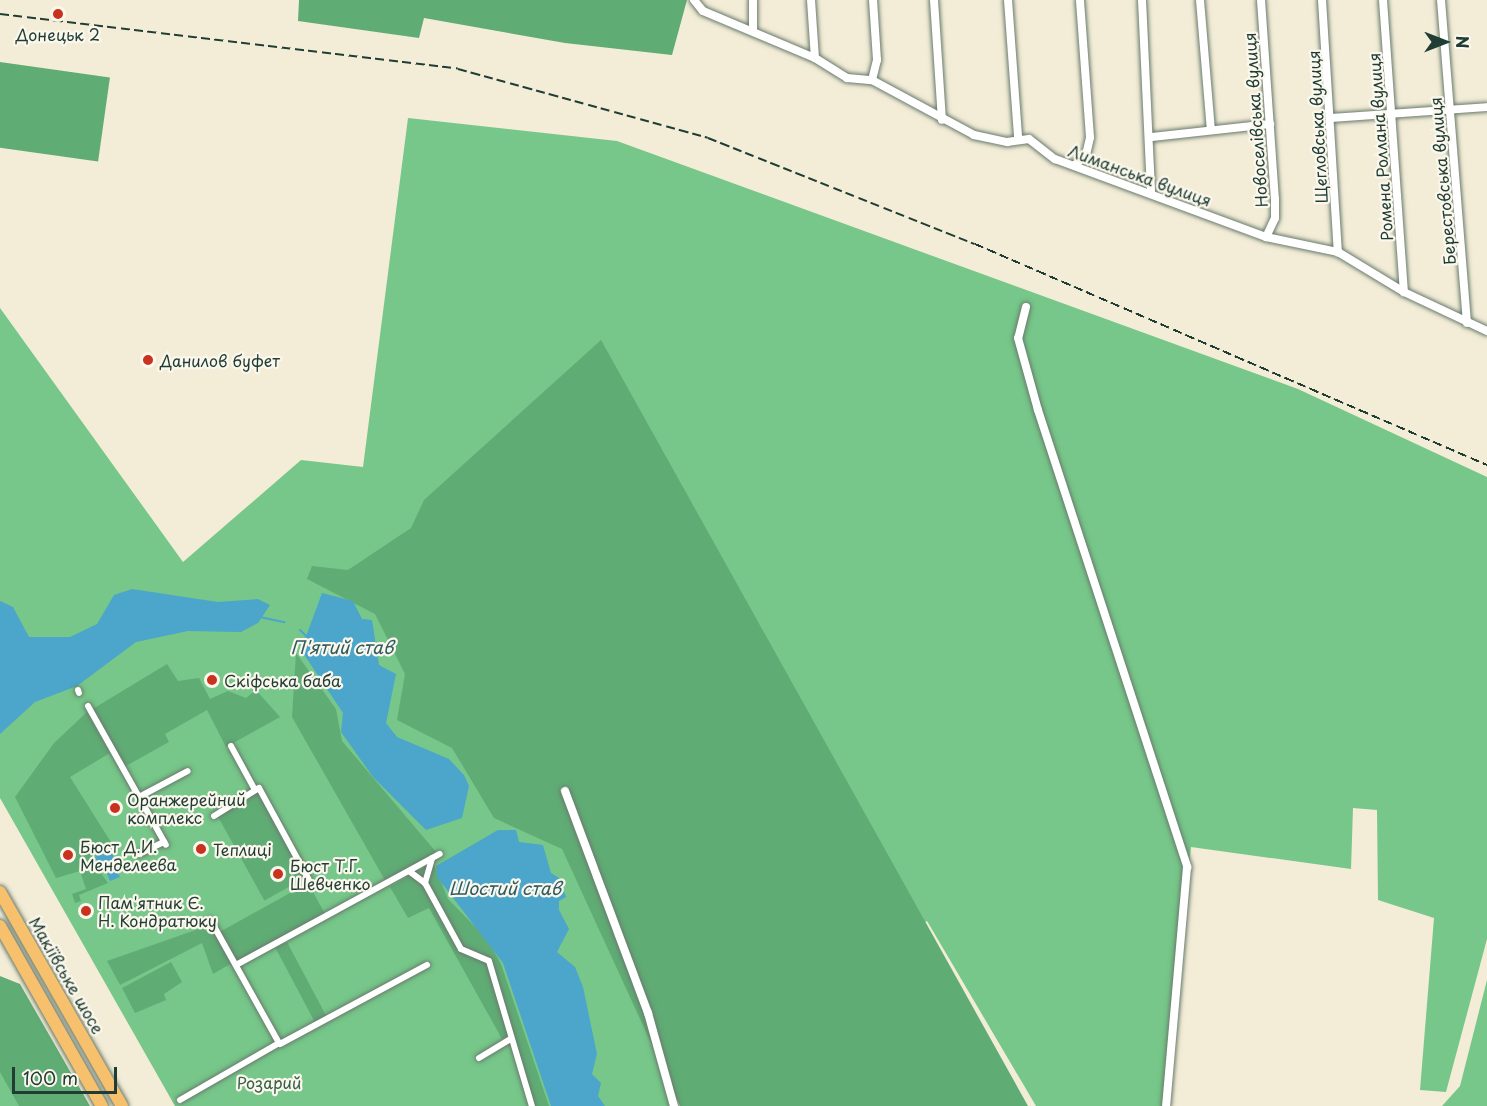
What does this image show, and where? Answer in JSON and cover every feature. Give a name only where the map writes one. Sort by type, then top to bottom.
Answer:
[{"type":"main road","name":"Макіївське шосе","points":[[0,892],[122,1106]]},
{"type":"main road","name":"Макіївське шосе","points":[[0,926],[102,1106]]},
{"type":"street","points":[[694,0],[703,11],[753,30],[815,58],[847,78],[872,80],[942,120],[993,140],[1018,136],[1008,0]]},
{"type":"street","points":[[753,0],[753,30]]},
{"type":"street","points":[[811,0],[815,58]]},
{"type":"street","points":[[872,80],[878,60],[873,0]]},
{"type":"street","points":[[934,0],[942,120]]},
{"type":"street","points":[[1076,164],[1086,155],[1090,137],[1080,0]]},
{"type":"street","points":[[1142,0],[1152,137],[1151,191]]},
{"type":"street","points":[[1200,0],[1211,130]]},
{"type":"street","name":"Новоселівська вулиця","points":[[1261,0],[1275,218],[1266,237]]},
{"type":"street","name":"Щегловська вулиця","points":[[1322,0],[1338,252]]},
{"type":"street","name":"Ромена Роллана вулиця","points":[[1383,0],[1404,292]]},
{"type":"street","name":"Берестовська вулиця","points":[[1441,0],[1467,323]]},
{"type":"street","points":[[1330,118],[1391,116],[1487,107]]},
{"type":"street","points":[[1152,137],[1270,124]]},
{"type":"street","name":"Лиманська вулиця","points":[[1018,136],[1055,159],[1076,164],[1151,191],[1266,237],[1338,252],[1404,292],[1487,331]]},
{"type":"street","points":[[1026,307],[1018,338],[1038,410],[1187,867],[1166,1106]]},
{"type":"street","points":[[86,706],[165,844],[140,854]]},
{"type":"street","points":[[231,746],[309,880]]},
{"type":"street","points":[[139,797],[188,771]]},
{"type":"street","points":[[214,816],[255,790]]},
{"type":"street","points":[[565,791],[648,1013],[674,1106]]},
{"type":"street","points":[[236,965],[440,854]]},
{"type":"street","points":[[425,883],[432,858]]},
{"type":"street","points":[[409,871],[425,883],[461,949],[489,961],[532,1106]]},
{"type":"street","points":[[180,1100],[279,1043],[211,921]]},
{"type":"street","points":[[280,1044],[427,965]]},
{"type":"street","points":[[478,1058],[511,1039]]},
{"type":"green space","points":[[299,0],[687,0],[672,55],[565,43],[424,18],[419,38],[298,21]]},
{"type":"green space","points":[[0,62],[110,77],[98,162],[0,148]]},
{"type":"green space","name":"Розарий","points":[[408,118],[617,141],[1298,389],[1487,477],[1487,939],[1446,1092],[1420,1090],[1434,918],[1378,900],[1377,810],[1353,808],[1351,869],[1191,847],[1162,1106],[1036,1106],[927,921],[663,1078],[670,1106],[175,1106],[0,798],[0,308],[183,562],[301,460],[363,467]]},
{"type":"green space","points":[[601,340],[1028,1106],[680,1106],[562,849],[494,818],[452,748],[397,720],[405,674],[375,614],[307,579],[312,566],[348,570],[411,528],[424,500]]},
{"type":"green space","points":[[296,653],[336,709],[342,741],[436,852],[386,882],[292,717]]},
{"type":"green space","points":[[167,664],[178,681],[199,678],[210,699],[228,691],[246,698],[256,690],[280,717],[226,747],[207,710],[165,734],[169,742],[124,767],[91,710]]},
{"type":"green space","points":[[87,712],[110,753],[70,777],[114,847],[90,858],[108,883],[79,895],[81,901],[75,903],[72,894],[86,889],[80,871],[56,878],[15,797],[54,743]]},
{"type":"green space","points":[[258,792],[306,878],[264,900],[217,815]]},
{"type":"green space","points":[[433,862],[448,899],[487,939],[501,964],[549,1106],[534,1106],[511,1034],[502,1039],[429,908],[408,918],[390,887]]},
{"type":"green space","points":[[308,883],[326,916],[239,965],[221,931]]},
{"type":"green space","points":[[210,925],[232,963],[213,974],[202,943],[120,985],[107,961]]},
{"type":"green space","points":[[287,942],[326,1016],[315,1022],[276,948]]},
{"type":"green space","points":[[171,962],[182,982],[164,994],[166,1000],[135,1013],[122,988]]},
{"type":"green space","points":[[0,976],[20,984],[90,1106],[19,1106],[0,1072]]},
{"type":"green space","points":[[1487,980],[1487,1106],[1442,1106],[1460,1086]]},
{"type":"green space","points":[[0,1022],[50,1106],[0,1106]]},
{"type":"water","points":[[132,589],[218,602],[258,599],[270,605],[258,623],[241,632],[188,631],[136,642],[77,686],[35,702],[0,734],[0,601],[13,607],[29,637],[70,637],[97,624],[114,595]]},
{"type":"water","name":"П'ятий став","points":[[322,593],[353,601],[362,619],[372,620],[379,665],[396,674],[386,723],[397,737],[449,759],[464,775],[469,786],[462,818],[426,830],[373,777],[341,732],[343,713],[301,650]]},
{"type":"water","name":"Шостий став","points":[[498,830],[516,830],[519,842],[543,845],[551,873],[559,878],[566,897],[559,901],[559,910],[569,929],[557,952],[575,967],[583,987],[597,1054],[592,1074],[601,1083],[598,1096],[605,1106],[551,1106],[503,963],[437,877],[436,866]]},
{"type":"water","points":[[114,847],[113,863],[120,877],[110,881],[102,862],[96,865],[93,858]]},
{"type":"waterway","points":[[260,617],[284,622]]},
{"type":"waterway","points":[[300,630],[307,637]]},
{"type":"railway","points":[[0,14],[458,69],[708,138],[975,244],[1487,465]]},
{"type":"place","name":"Донецьк 2","points":[[58,14]]},
{"type":"place","name":"Данилов буфет","points":[[148,360]]},
{"type":"place","name":"Скіфська баба","points":[[212,680]]},
{"type":"place","name":"Оранжерейний комплекс","points":[[115,808]]},
{"type":"place","name":"Теплиці","points":[[201,849]]},
{"type":"place","name":"Бюст Д.И. Менделеева","points":[[68,855]]},
{"type":"place","name":"Бюст Т.Г. Шевченко","points":[[278,874]]},
{"type":"place","name":"Пам'ятник Є. Н. Кондратюку","points":[[86,911]]}]
